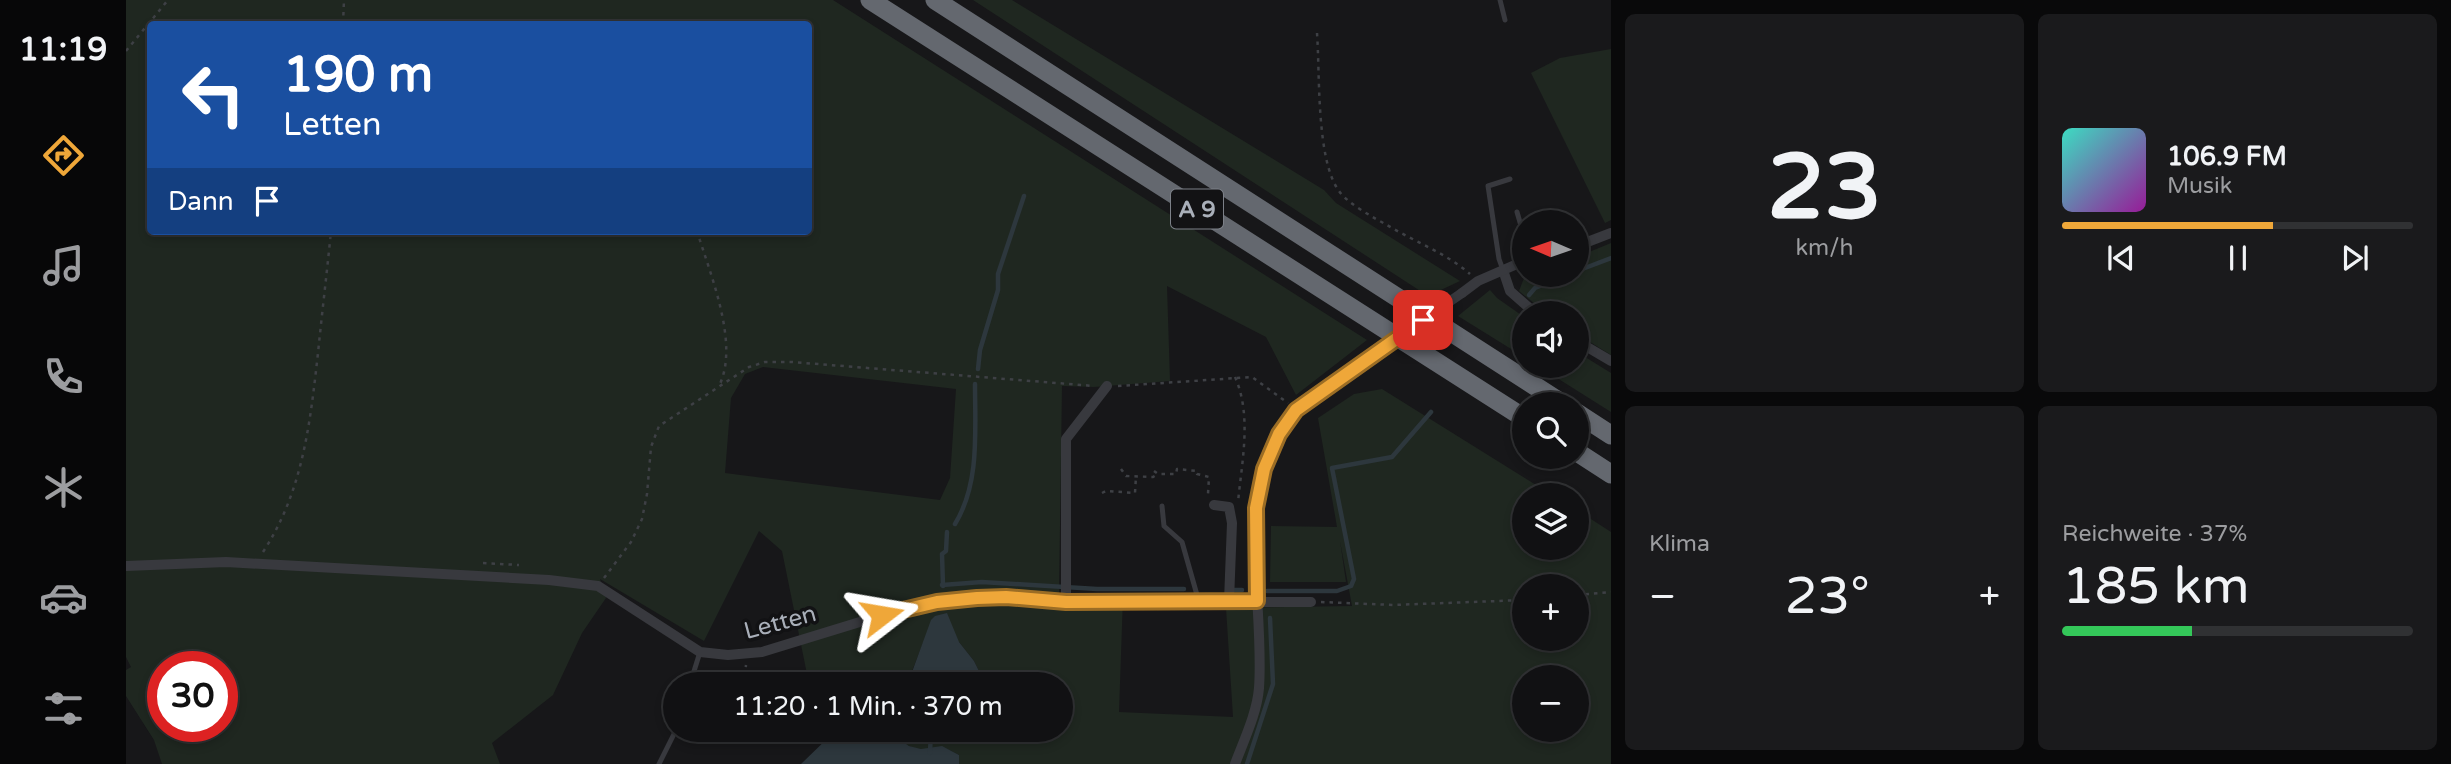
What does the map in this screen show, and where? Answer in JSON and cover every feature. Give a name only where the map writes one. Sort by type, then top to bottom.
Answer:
[{"type":"highway","name":"A 9","points":[[870,0],[1512,410]]},
{"type":"highway","name":"A 9","points":[[935,0],[1544,392]]},
{"type":"highway","points":[[1589,421],[1611,435]]},
{"type":"highway","points":[[1589,460],[1611,474]]},
{"type":"street","points":[[1589,241],[1611,233]]},
{"type":"street","points":[[1235,764],[1259,691],[1256,508],[1264,469],[1279,434],[1296,410],[1366,359],[1478,281],[1512,266]]},
{"type":"street","points":[[1503,270],[1510,291],[1521,301]]},
{"type":"street","points":[[1589,348],[1611,361]]},
{"type":"street","points":[[1066,602],[1066,439],[1107,386]]},
{"type":"street","points":[[1214,505],[1229,507],[1229,601]]},
{"type":"street","name":"Letten","points":[[126,566],[226,562],[549,580],[598,586],[700,652],[728,655],[747,655],[899,610],[937,602],[1006,597],[1066,602],[1311,602]]},
{"type":"lane","points":[[1500,0],[1505,20]]},
{"type":"lane","points":[[1503,270],[1488,186],[1510,179]]},
{"type":"lane","points":[[1162,506],[1164,526],[1182,542],[1199,602]]},
{"type":"lane","points":[[694,672],[700,652]]},
{"type":"lane","points":[[659,764],[670,742]]},
{"type":"path","points":[[151,21],[168,0]]},
{"type":"path","points":[[343,21],[344,0]]},
{"type":"path","points":[[126,51],[147,26]]},
{"type":"path","points":[[1317,33],[1324,141],[1330,174],[1340,193],[1388,226],[1459,264],[1478,281]]},
{"type":"path","points":[[256,564],[290,503],[301,466],[311,416],[331,235]]},
{"type":"path","points":[[698,235],[720,306],[727,351],[725,375],[718,389]]},
{"type":"path","points":[[598,586],[631,542],[642,519],[651,447],[659,426],[750,367],[765,362],[1107,386],[1252,377],[1296,410]]},
{"type":"path","points":[[1231,523],[1238,503],[1245,432],[1244,405],[1235,377]]},
{"type":"path","points":[[1121,470],[1126,476],[1153,477],[1156,472],[1176,474],[1177,469],[1197,471],[1197,474],[1209,477],[1208,505],[1214,505]]},
{"type":"path","points":[[1102,493],[1135,492],[1136,476]]},
{"type":"path","points":[[1589,594],[1611,592]]},
{"type":"path","points":[[1311,602],[1404,605],[1512,600]]},
{"type":"path","points":[[745,672],[747,655]]},
{"type":"shaded area","points":[[126,0],[833,0],[1367,340],[1296,395],[1266,337],[1167,286],[1170,381],[1094,387],[1062,386],[1059,595],[1123,597],[1119,712],[1233,717],[1226,608],[1352,606],[1340,541],[1346,582],[1270,582],[1271,526],[1337,527],[1318,418],[1354,394],[1382,389],[1533,483],[1512,483],[1512,560],[1589,560],[1589,518],[1611,532],[1611,764],[959,764],[959,755],[951,751],[942,748],[921,749],[902,742],[1073,742],[1073,672],[980,672],[959,642],[923,643],[913,672],[807,672],[782,551],[759,531],[704,641],[600,579],[606,598],[582,633],[553,695],[492,743],[500,764],[162,764],[155,742],[238,742],[238,651],[147,651],[147,729],[126,696],[126,670],[131,667],[126,657]],"holes":[[[763,367],[956,389],[950,478],[940,500],[725,473],[731,398],[745,374]]]},
{"type":"shaded area","points":[[973,0],[1012,0],[1324,190],[1336,203],[1460,281],[1428,296]]},
{"type":"shaded area","points":[[1611,49],[1611,220],[1605,223],[1531,73],[1560,58]]},
{"type":"shaded area","points":[[1611,243],[1611,355],[1589,341],[1589,301],[1531,301],[1519,291],[1521,287],[1589,287],[1589,252]]},
{"type":"shaded area","points":[[1490,290],[1512,309],[1512,350],[1458,316]]},
{"type":"shaded area","points":[[1589,359],[1611,373],[1611,412],[1589,398],[1589,392],[1579,392],[1557,378],[1589,378]]},
{"type":"shaded area","points":[[947,613],[959,642],[980,672],[912,672],[931,620]]},
{"type":"shaded area","points":[[824,742],[903,742],[921,749],[942,746],[959,755],[959,764],[801,764]]},
{"type":"waterway","points":[[978,369],[980,350],[998,290],[998,274],[1024,196]]},
{"type":"waterway","points":[[1589,266],[1611,258]]},
{"type":"waterway","points":[[1529,295],[1538,287]]},
{"type":"waterway","points":[[955,524],[969,491],[972,474],[975,384]]},
{"type":"waterway","points":[[1267,591],[1337,591],[1351,586],[1354,579],[1332,468],[1392,457],[1431,412]]},
{"type":"waterway","points":[[943,586],[942,554],[946,551],[947,532]]},
{"type":"waterway","points":[[942,585],[982,582],[1097,589],[1184,589]]},
{"type":"waterway","points":[[1234,590],[1242,590]]},
{"type":"waterway","points":[[1247,764],[1273,684],[1270,618]]},
{"type":"waterway","points":[[930,742],[930,753]]},
{"type":"route","points":[[882,615],[937,602],[977,598],[1006,597],[1066,602],[1257,601],[1256,508],[1264,469],[1286,422],[1296,410],[1423,320]]}]
